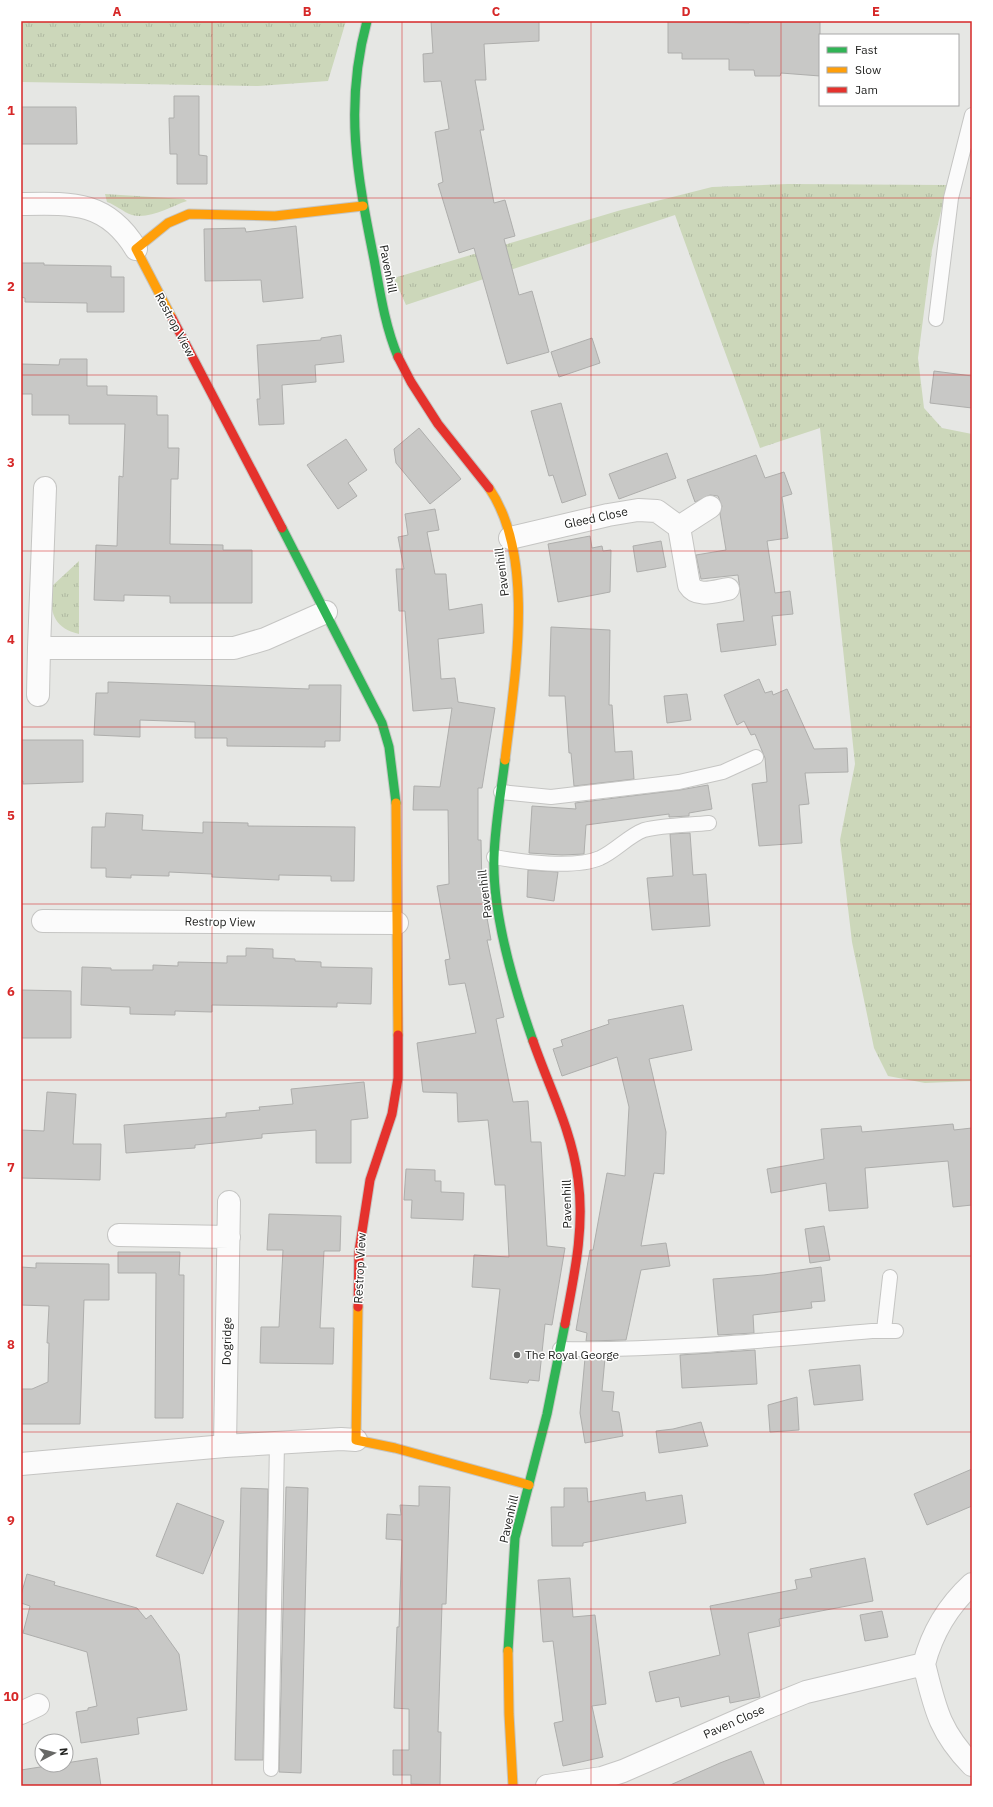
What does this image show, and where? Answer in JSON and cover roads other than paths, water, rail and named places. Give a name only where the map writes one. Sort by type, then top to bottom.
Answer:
[{"type":"street","name":"Pavenhill","points":[[366,21],[356,62],[354,98],[363,206],[381,298],[398,356],[410,380],[447,437],[485,480],[498,499],[510,538],[514,559],[519,626],[494,856],[497,904],[507,953],[526,1020],[570,1141],[578,1168],[580,1198],[579,1235],[575,1271],[547,1414],[515,1538],[507,1634],[506,1685],[513,1786]]},
{"type":"street","points":[[21,204],[66,204],[93,209],[104,214],[121,228],[136,249],[168,224],[179,217],[189,214],[201,213],[275,216],[363,206]]},
{"type":"street","name":"Restrop View","points":[[136,249],[375,708],[389,747],[396,797],[398,1078],[392,1114],[370,1180],[359,1251],[356,1440]]},
{"type":"street","points":[[38,695],[45,488]]},
{"type":"street","points":[[710,506],[678,527],[689,585],[692,591],[697,593],[728,589]]},
{"type":"street","name":"Gleed Close","points":[[510,538],[608,515],[638,510],[657,511],[678,527]]},
{"type":"street","points":[[39,648],[234,648],[265,639],[326,612]]},
{"type":"street","name":"Restrop View","points":[[43,920],[397,923]]},
{"type":"street","name":"Dogridge","points":[[225,1446],[229,1202]]},
{"type":"street","points":[[119,1235],[229,1237]]},
{"type":"street","points":[[21,1464],[225,1446],[341,1439],[356,1440],[395,1448],[529,1485]]},
{"type":"street","points":[[972,1584],[948,1610],[937,1627],[928,1648],[924,1664],[931,1697],[944,1731],[960,1753],[972,1765]]},
{"type":"street","name":"Paven Close","points":[[547,1786],[602,1778],[623,1772],[764,1709],[806,1692],[924,1664]]},
{"type":"lane","points":[[936,319],[951,198],[971,122]]},
{"type":"lane","points":[[501,792],[551,797],[679,782],[723,772],[756,757]]},
{"type":"lane","points":[[494,856],[516,861],[582,862],[599,858],[612,852],[633,834],[647,830],[709,824]]},
{"type":"lane","points":[[560,1349],[610,1350],[705,1346],[890,1330],[890,1277]]},
{"type":"lane","points":[[271,1769],[277,1443]]},
{"type":"place","name":"The Royal George","points":[[517,1355]]}]
